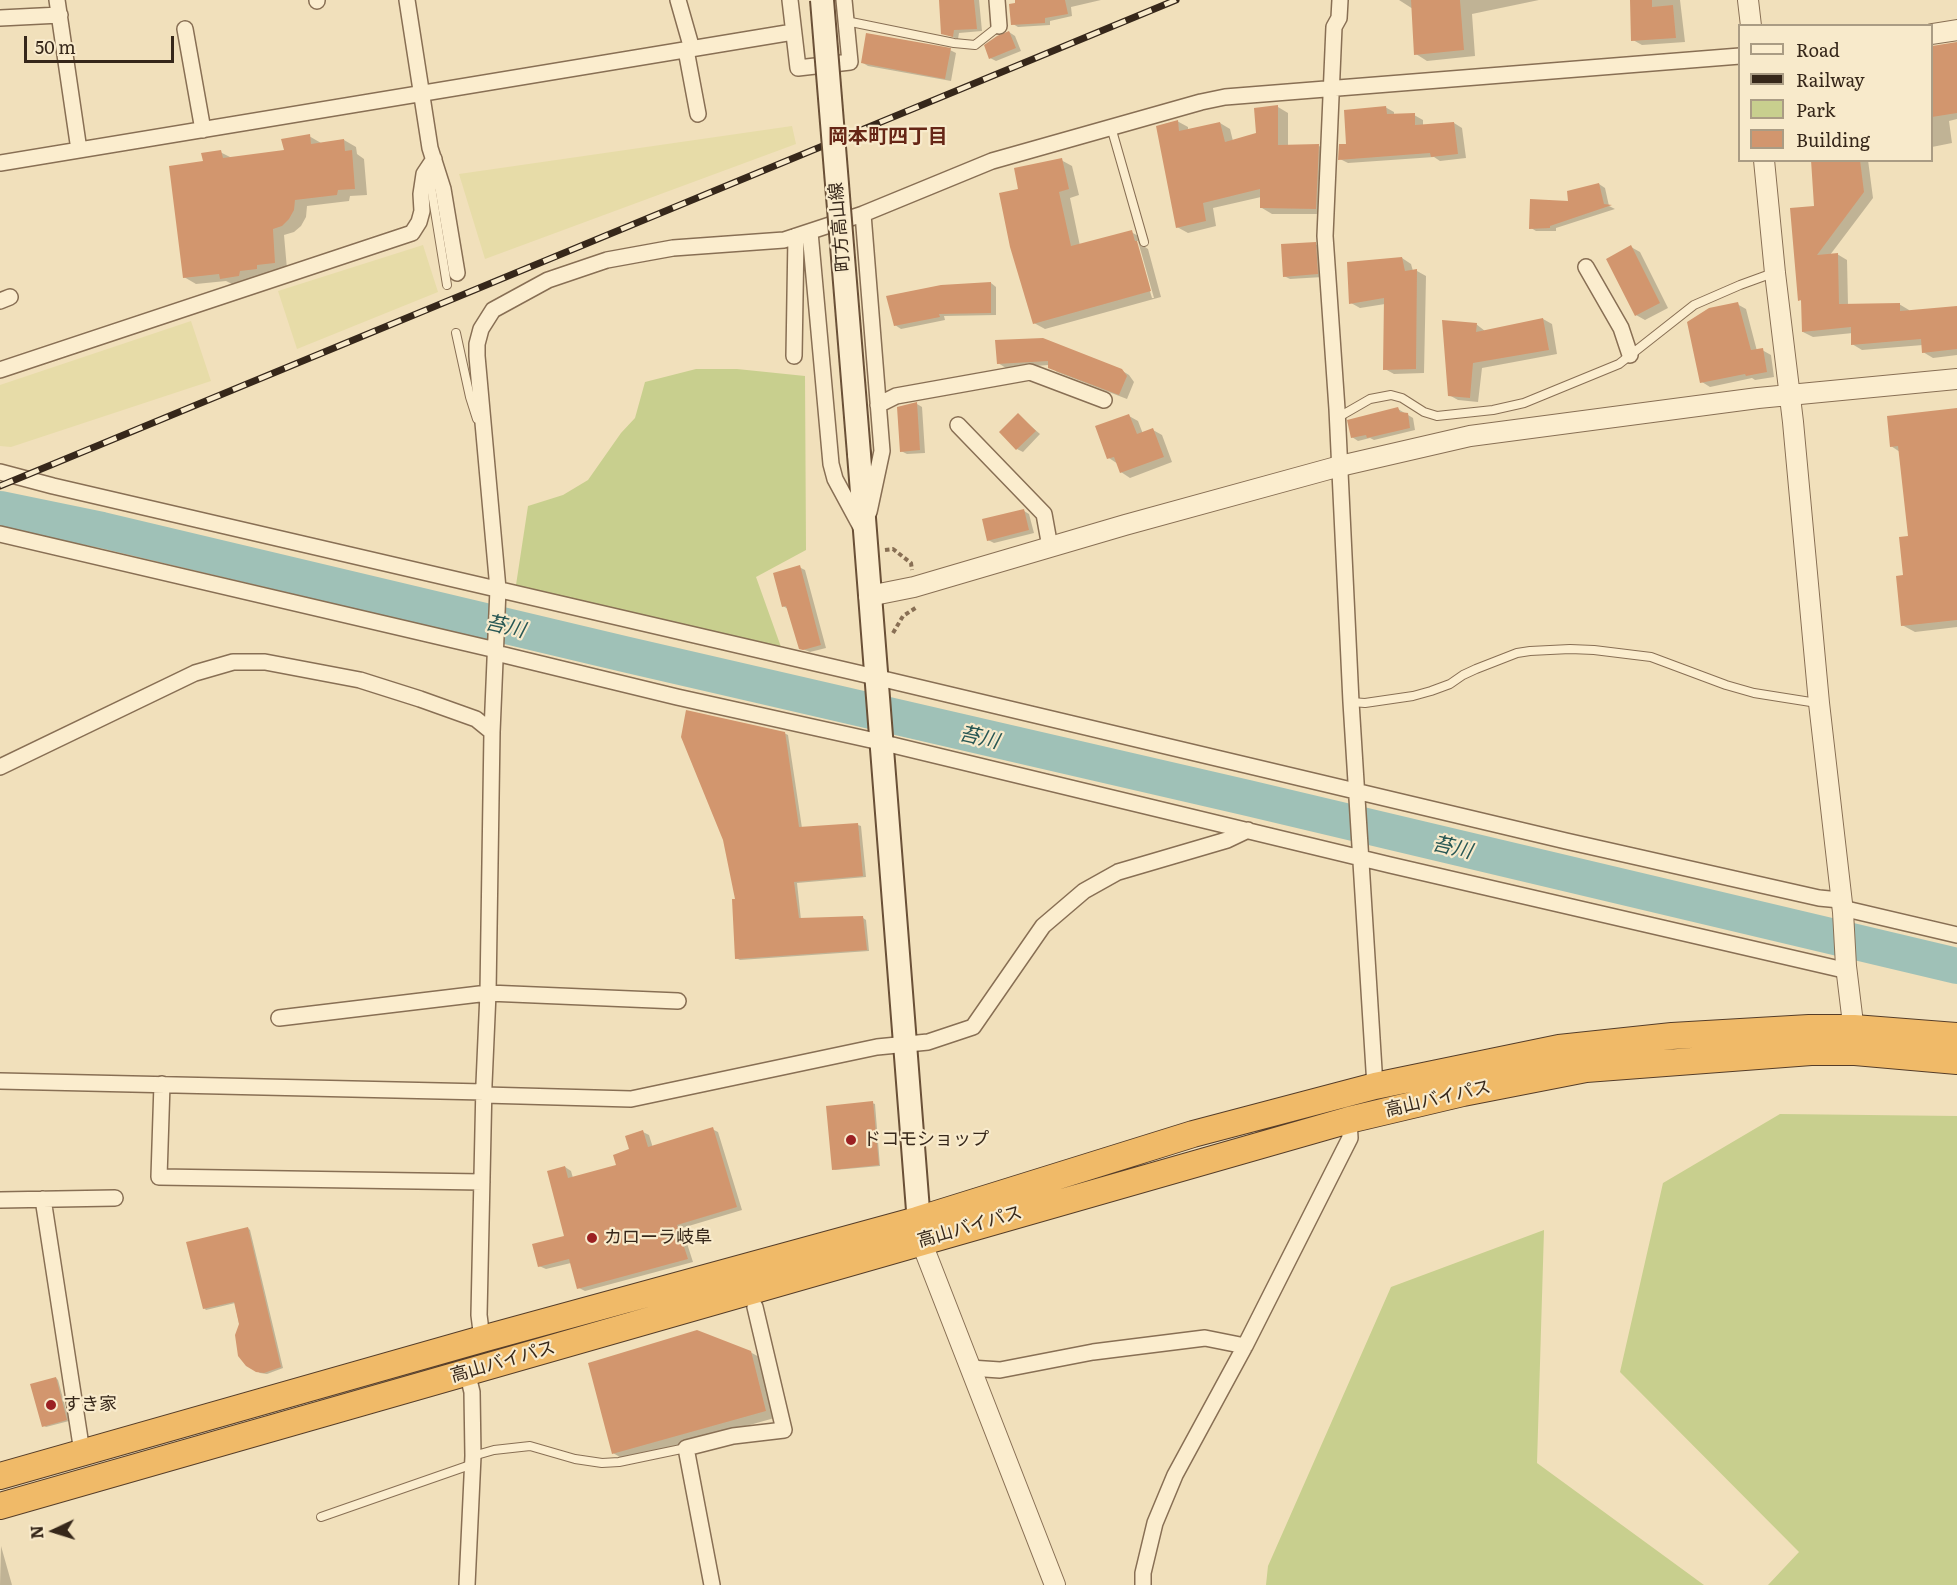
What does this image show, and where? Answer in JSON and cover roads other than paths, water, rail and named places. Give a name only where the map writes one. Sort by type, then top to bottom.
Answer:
[{"type":"highway","name":"高山バイパス","points":[[0,1506],[754,1291],[1193,1134],[1375,1086],[1559,1048],[1672,1036],[1809,1028],[1957,1061]]},
{"type":"highway","name":"高山バイパス","points":[[0,1476],[482,1339],[919,1231],[1348,1119],[1586,1069],[1811,1052],[1855,1040],[1957,1036]]},
{"type":"main road","name":"町方高山線","points":[[822,0],[876,681]]},
{"type":"main road","points":[[876,681],[919,1231]]},
{"type":"street","points":[[407,0],[431,163],[443,189],[457,273]]},
{"type":"street","points":[[678,0],[689,50],[698,114]]},
{"type":"street","points":[[790,0],[798,68],[850,62],[844,0]]},
{"type":"street","points":[[997,0],[999,26]]},
{"type":"street","points":[[1340,0],[1339,18],[1334,27],[1333,88],[1324,236],[1340,466],[1375,1086]]},
{"type":"street","points":[[1748,0],[1751,24]]},
{"type":"street","points":[[0,18],[58,7],[79,150]]},
{"type":"street","points":[[185,29],[203,130]]},
{"type":"street","points":[[1933,34],[1957,30]]},
{"type":"street","points":[[0,163],[793,32]]},
{"type":"street","points":[[482,1339],[479,1315],[488,993],[492,732],[498,593],[477,344],[481,329],[493,310],[548,280],[608,260],[673,248],[763,243],[803,234],[863,214],[992,161],[1225,97],[1738,56]]},
{"type":"street","points":[[1764,162],[1855,1040]]},
{"type":"street","points":[[0,370],[412,233],[419,222],[422,211],[422,184],[424,174],[431,163]]},
{"type":"street","points":[[863,214],[882,451],[865,535]]},
{"type":"street","points":[[794,356],[803,234]]},
{"type":"street","points":[[803,234],[831,464],[835,479],[865,535]]},
{"type":"street","points":[[1586,267],[1621,328],[1630,355]]},
{"type":"street","points":[[878,405],[896,396],[1030,372],[1104,400]]},
{"type":"street","points":[[869,596],[914,587],[1050,546],[1340,466],[1470,436],[1758,398],[1957,379]]},
{"type":"street","points":[[958,424],[1044,514],[1050,546]]},
{"type":"street","points":[[0,472],[498,593],[1358,795],[1819,898],[1842,907],[1957,935]]},
{"type":"street","points":[[0,534],[496,649],[677,697],[880,740],[1248,830],[1361,854],[1847,969]]},
{"type":"street","points":[[0,767],[195,673],[233,662],[265,662],[360,680],[476,719],[492,732]]},
{"type":"street","points":[[0,1081],[631,1099],[877,1047],[928,1042],[973,1027],[1043,926],[1084,891],[1118,872],[1227,840],[1248,830]]},
{"type":"street","points":[[279,1017],[488,993],[678,1001]]},
{"type":"street","points":[[162,1084],[159,1177],[482,1182]]},
{"type":"street","points":[[1143,1585],[1143,1573],[1155,1523],[1175,1475],[1245,1346],[1350,1138],[1348,1119]]},
{"type":"street","points":[[43,1198],[82,1452]]},
{"type":"street","points":[[0,1200],[115,1198]]},
{"type":"street","points":[[919,1231],[1055,1585]]},
{"type":"street","points":[[712,1585],[687,1448],[733,1436],[784,1430],[755,1307]]},
{"type":"street","points":[[970,1368],[1000,1370],[1093,1352],[1205,1338],[1245,1346]]},
{"type":"street","points":[[466,1372],[472,1392],[473,1460],[467,1585]]},
{"type":"lane","points":[[846,21],[954,43],[975,45],[999,26]]},
{"type":"lane","points":[[1111,127],[1144,242]]},
{"type":"lane","points":[[431,163],[435,220],[447,285]]},
{"type":"lane","points":[[1337,418],[1370,399],[1391,395],[1437,416],[1493,410],[1524,403],[1619,364],[1694,306],[1740,285],[1775,273]]},
{"type":"lane","points":[[456,333],[470,397],[484,440]]},
{"type":"lane","points":[[1352,702],[1377,701],[1431,691],[1450,684],[1476,669],[1518,653],[1594,650],[1651,657],[1754,693],[1819,703]]},
{"type":"lane","points":[[321,1517],[494,1450],[530,1446],[575,1459],[602,1463],[620,1462],[687,1448]]},
{"type":"waterway","name":"苔川","points":[[0,509],[102,530],[1957,966]]},
{"type":"railway","points":[[0,486],[1176,0]]},
{"type":"place","name":"ドコモショップ","points":[[851,1140]]},
{"type":"place","name":"カローラ岐阜","points":[[592,1238]]},
{"type":"place","name":"すき家","points":[[51,1405]]},
{"type":"district","name":"岡本町四丁目","points":[[888,137]]}]
